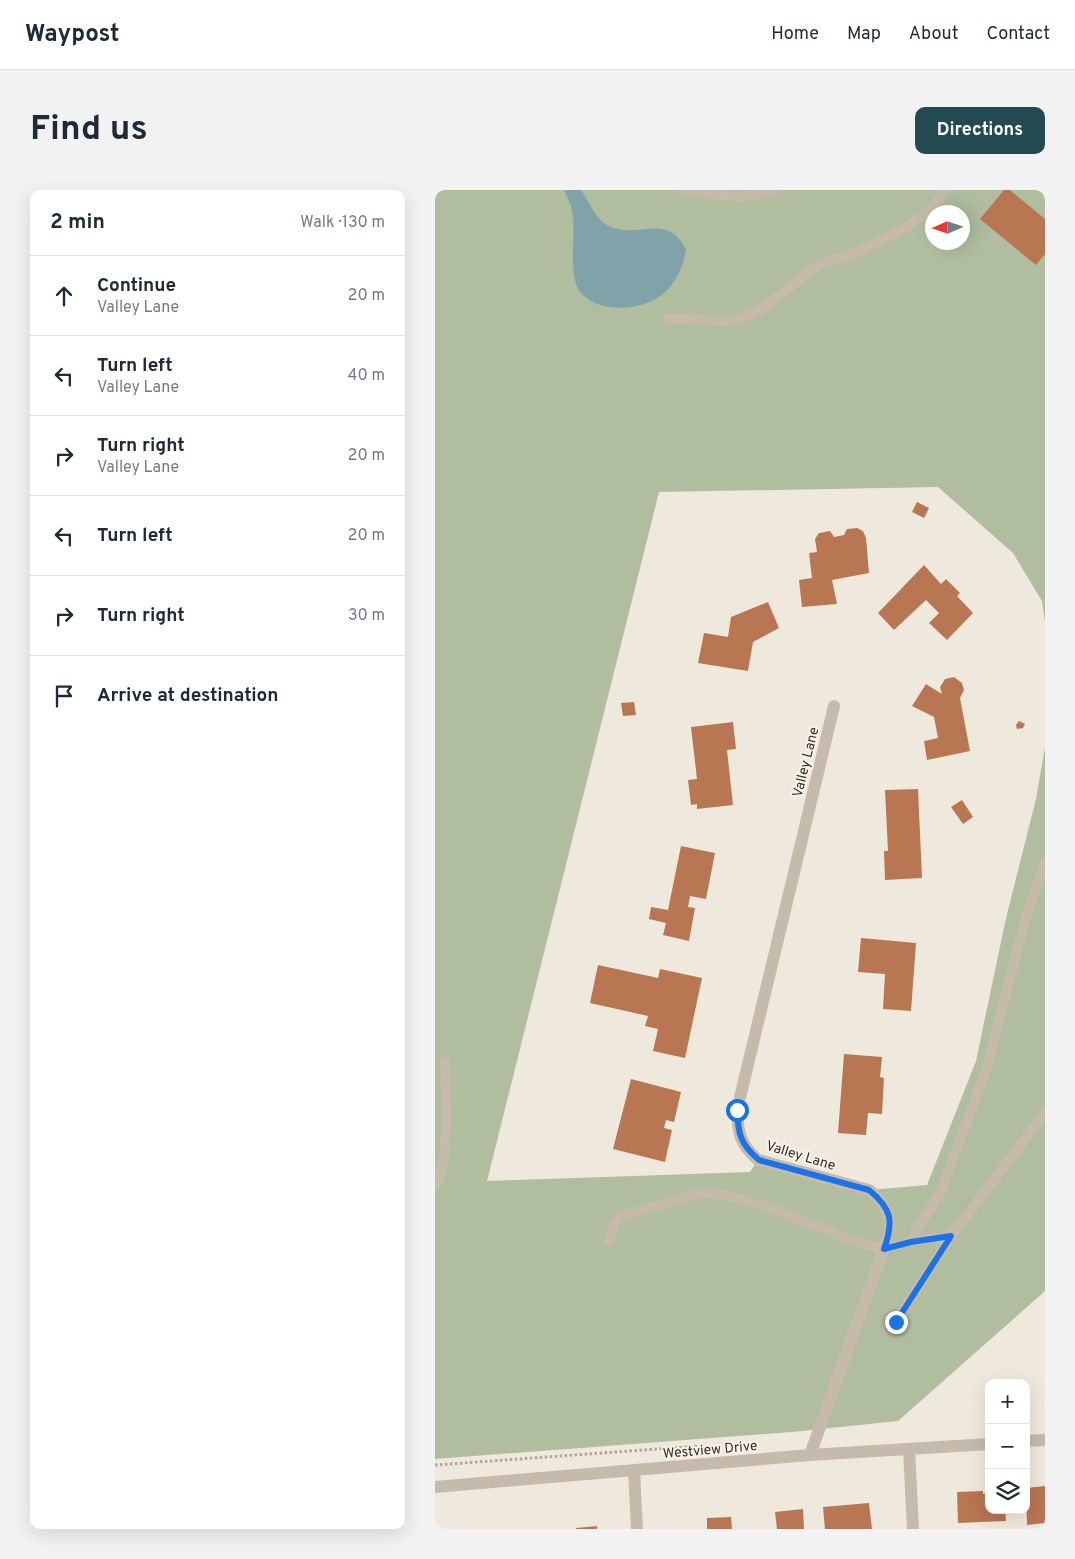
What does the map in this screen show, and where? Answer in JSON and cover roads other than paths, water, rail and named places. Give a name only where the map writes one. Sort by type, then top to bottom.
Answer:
[{"type":"street","name":"Valley Lane","points":[[810,1455],[890,1231],[889,1214],[882,1201],[869,1190],[759,1160],[746,1149],[738,1131],[737,1110],[834,706]]},
{"type":"street","points":[[1030,1441],[1045,1440]]},
{"type":"street","name":"Westview Drive","points":[[435,1487],[810,1455],[985,1444]]},
{"type":"street","points":[[909,1450],[913,1529]]},
{"type":"street","points":[[634,1470],[637,1529]]},
{"type":"lane","points":[[683,190],[744,197],[772,190]]},
{"type":"lane","points":[[668,319],[684,316],[732,320],[765,308],[817,266],[852,254],[915,222],[929,210],[945,190]]},
{"type":"lane","points":[[911,1242],[940,1193],[988,1065],[1025,920],[1045,862]]},
{"type":"lane","points":[[435,1186],[443,1168],[445,1142],[445,1062]]},
{"type":"lane","points":[[897,1320],[951,1236],[1045,1113]]},
{"type":"lane","points":[[609,1241],[615,1223],[621,1216],[704,1192],[732,1196],[768,1207],[851,1240],[884,1249],[911,1242],[951,1236]]},
{"type":"water","points":[[564,190],[581,190],[600,220],[609,226],[630,230],[660,229],[670,231],[678,238],[686,249],[685,255],[679,273],[668,289],[656,299],[645,304],[623,308],[600,305],[582,294],[577,287],[574,277],[573,220],[571,206]]}]
